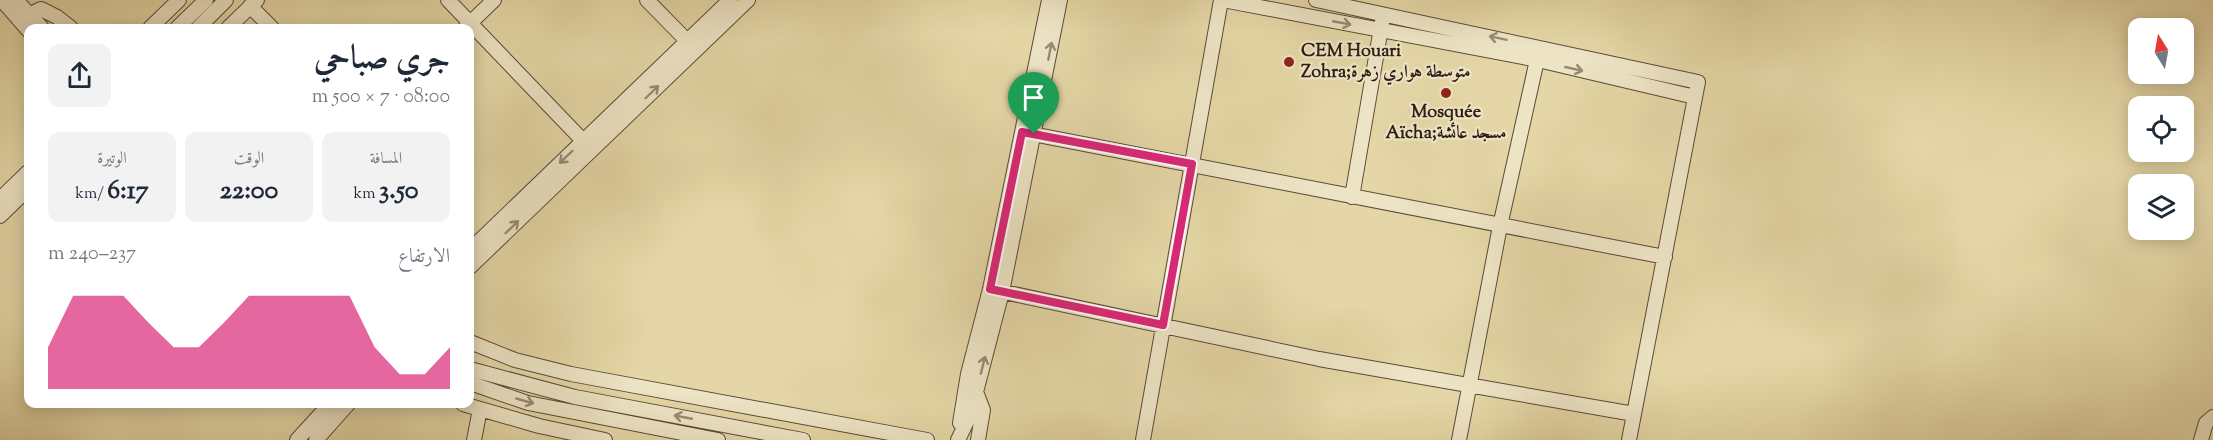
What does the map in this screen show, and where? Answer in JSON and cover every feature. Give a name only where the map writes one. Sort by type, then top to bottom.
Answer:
[{"type":"street","points":[[2,0],[29,23]]},
{"type":"street","points":[[16,0],[29,23]]},
{"type":"street","points":[[154,24],[179,0]]},
{"type":"street","points":[[181,24],[206,0]]},
{"type":"street","points":[[202,24],[226,0]]},
{"type":"street","points":[[448,0],[466,24]]},
{"type":"street","points":[[469,24],[494,0]]},
{"type":"street","points":[[647,0],[691,46]]},
{"type":"street","points":[[691,46],[730,0]]},
{"type":"street","points":[[474,246],[587,145],[691,46],[748,0]]},
{"type":"street","points":[[1028,133],[1049,0]]},
{"type":"street","points":[[957,440],[968,418],[976,392],[1028,133],[1060,0]]},
{"type":"street","points":[[1143,440],[1222,0],[1382,31],[1539,54],[1698,82],[1629,440]]},
{"type":"street","points":[[1316,0],[1383,13],[1695,97]]},
{"type":"street","points":[[232,24],[254,3],[269,24]]},
{"type":"street","points":[[29,23],[41,9],[66,24]]},
{"type":"street","points":[[1352,197],[1382,31],[1383,13]]},
{"type":"street","points":[[474,33],[587,145]]},
{"type":"street","points":[[1459,440],[1500,226],[1539,54]]},
{"type":"street","points":[[1028,133],[1665,257]]},
{"type":"street","points":[[474,263],[587,145]]},
{"type":"street","points":[[0,199],[24,176]]},
{"type":"street","points":[[0,217],[24,193]]},
{"type":"street","points":[[0,217],[24,205]]},
{"type":"street","points":[[474,233],[480,240]]},
{"type":"street","points":[[996,290],[1319,359],[1634,414]]},
{"type":"street","points":[[957,440],[968,374],[996,290]]},
{"type":"street","points":[[474,344],[515,360],[571,374],[927,440]]},
{"type":"street","points":[[474,370],[575,397],[802,440]]},
{"type":"street","points":[[474,384],[539,405],[718,440]]},
{"type":"street","points":[[976,392],[983,410],[978,440]]},
{"type":"street","points":[[474,407],[539,426],[605,440]]},
{"type":"street","points":[[297,440],[326,408]]},
{"type":"street","points":[[316,440],[344,408]]},
{"type":"street","points":[[474,440],[480,409]]},
{"type":"street","points":[[2201,440],[2206,423],[2213,417]]},
{"type":"place","name":"CEM Houari Zohra;متوسطة هواري زهرة","points":[[1289,62]]},
{"type":"place","name":"Mosquée Aïcha;مسجد عائشة","points":[[1446,93]]},
{"type":"route","points":[[1022,132],[1034,134],[1192,164],[1163,325],[990,289],[1022,132]]}]
